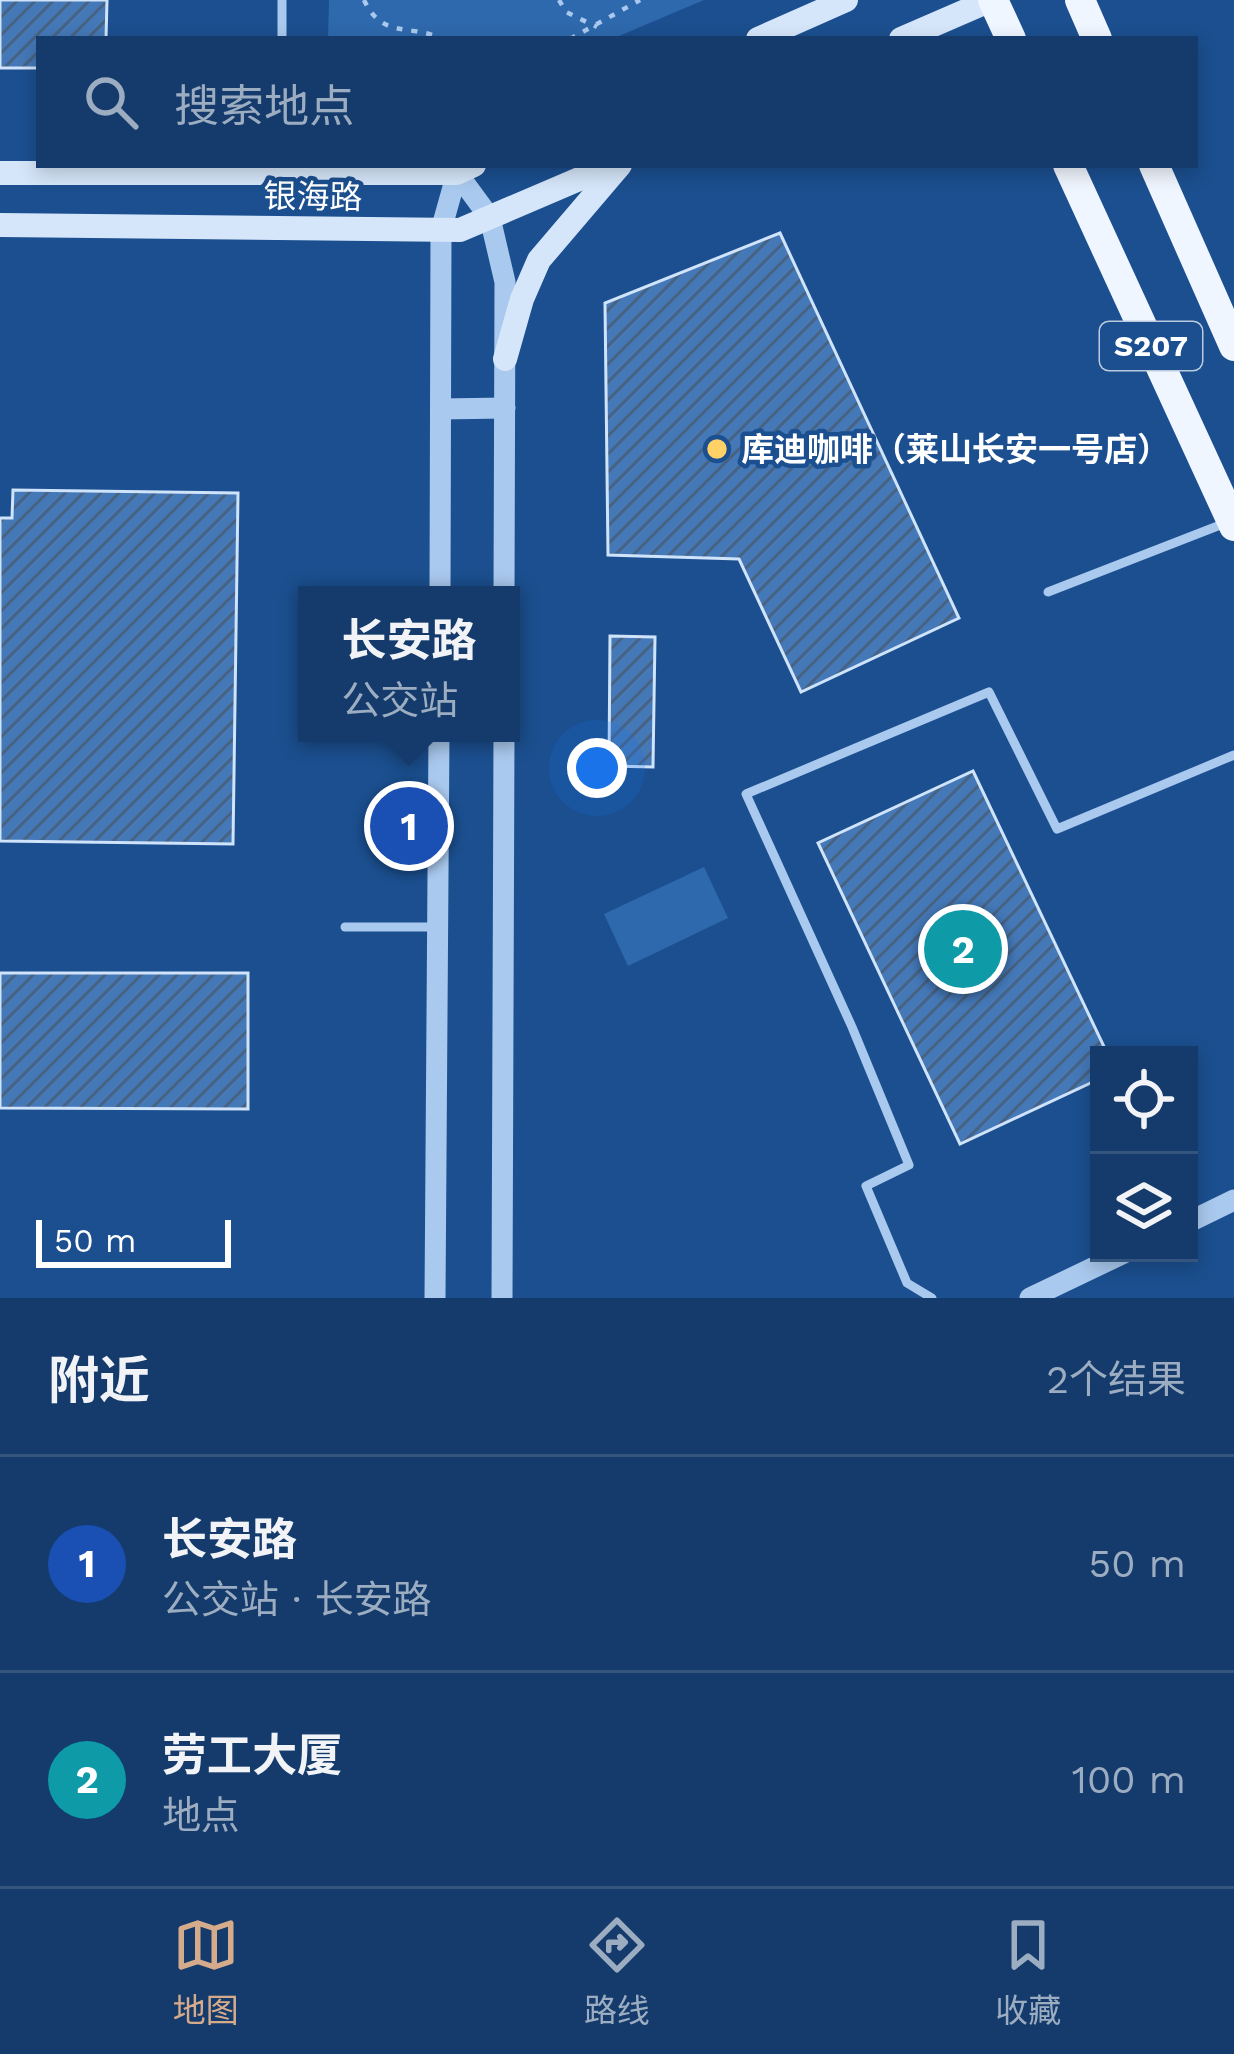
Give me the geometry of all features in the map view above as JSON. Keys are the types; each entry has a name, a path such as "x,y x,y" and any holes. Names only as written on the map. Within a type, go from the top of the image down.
{"main road":[{"path":"765,36 846,0"},
{"path":"908,36 992,0 1010,36"},
{"path":"1080,0 1096,36"},
{"name":"银海路","path":"0,225 460,230 609,168"},
{"path":"505,359 538,260 614,168"},
{"name":"S207","path":"1070,168 1233,523"},
{"name":"S207","path":"1155,168 1234,346"},
{"name":"银海路","path":"0,173 466,169"}],"street":[{"path":"466,169 490,218 505,282 504,586"},
{"path":"440,586 442,230 466,169"},
{"path":"441,409 505,408"},
{"path":"435,1298 439,742"},
{"path":"502,1298 503,742"},
{"path":"1198,1218 1234,1200"},
{"path":"1030,1298 1105,1262"}],"lane":[{"path":"282,0 282,36"},
{"path":"1048,592 1233,523"},
{"path":"932,1298 907,1283 866,1186 909,1165 746,794 989,692 1058,829 1234,755"},
{"path":"345,926 438,927"}],"path":[{"path":"364,0 384,27 428,36"},
{"path":"559,0 566,12 597,27"},
{"path":"576,36 640,0"}],"shaded area":[{"path":"329,0 704,0 619,36 328,36"},
{"path":"704,867 728,918 628,966 604,914"}],"building":[{"path":"0,0 107,0 106,36 36,36 36,68 0,68"},
{"path":"780,233 959,618 801,692 739,559 608,555 605,303"},
{"path":"13,490 238,493 233,844 0,841 0,518 12,518"},
{"path":"610,636 655,637 653,767 609,766"},
{"path":"973,771 1104,1046 1090,1046 1090,1083 960,1144 818,843"},
{"path":"0,973 248,973 248,1109 0,1108"}],"place":[{"name":"库迪咖啡（莱山长安一号店）","path":"717,449"},
{"name":"长安路","path":"409,826"},
{"name":"劳工大厦","path":"963,949"}]}
